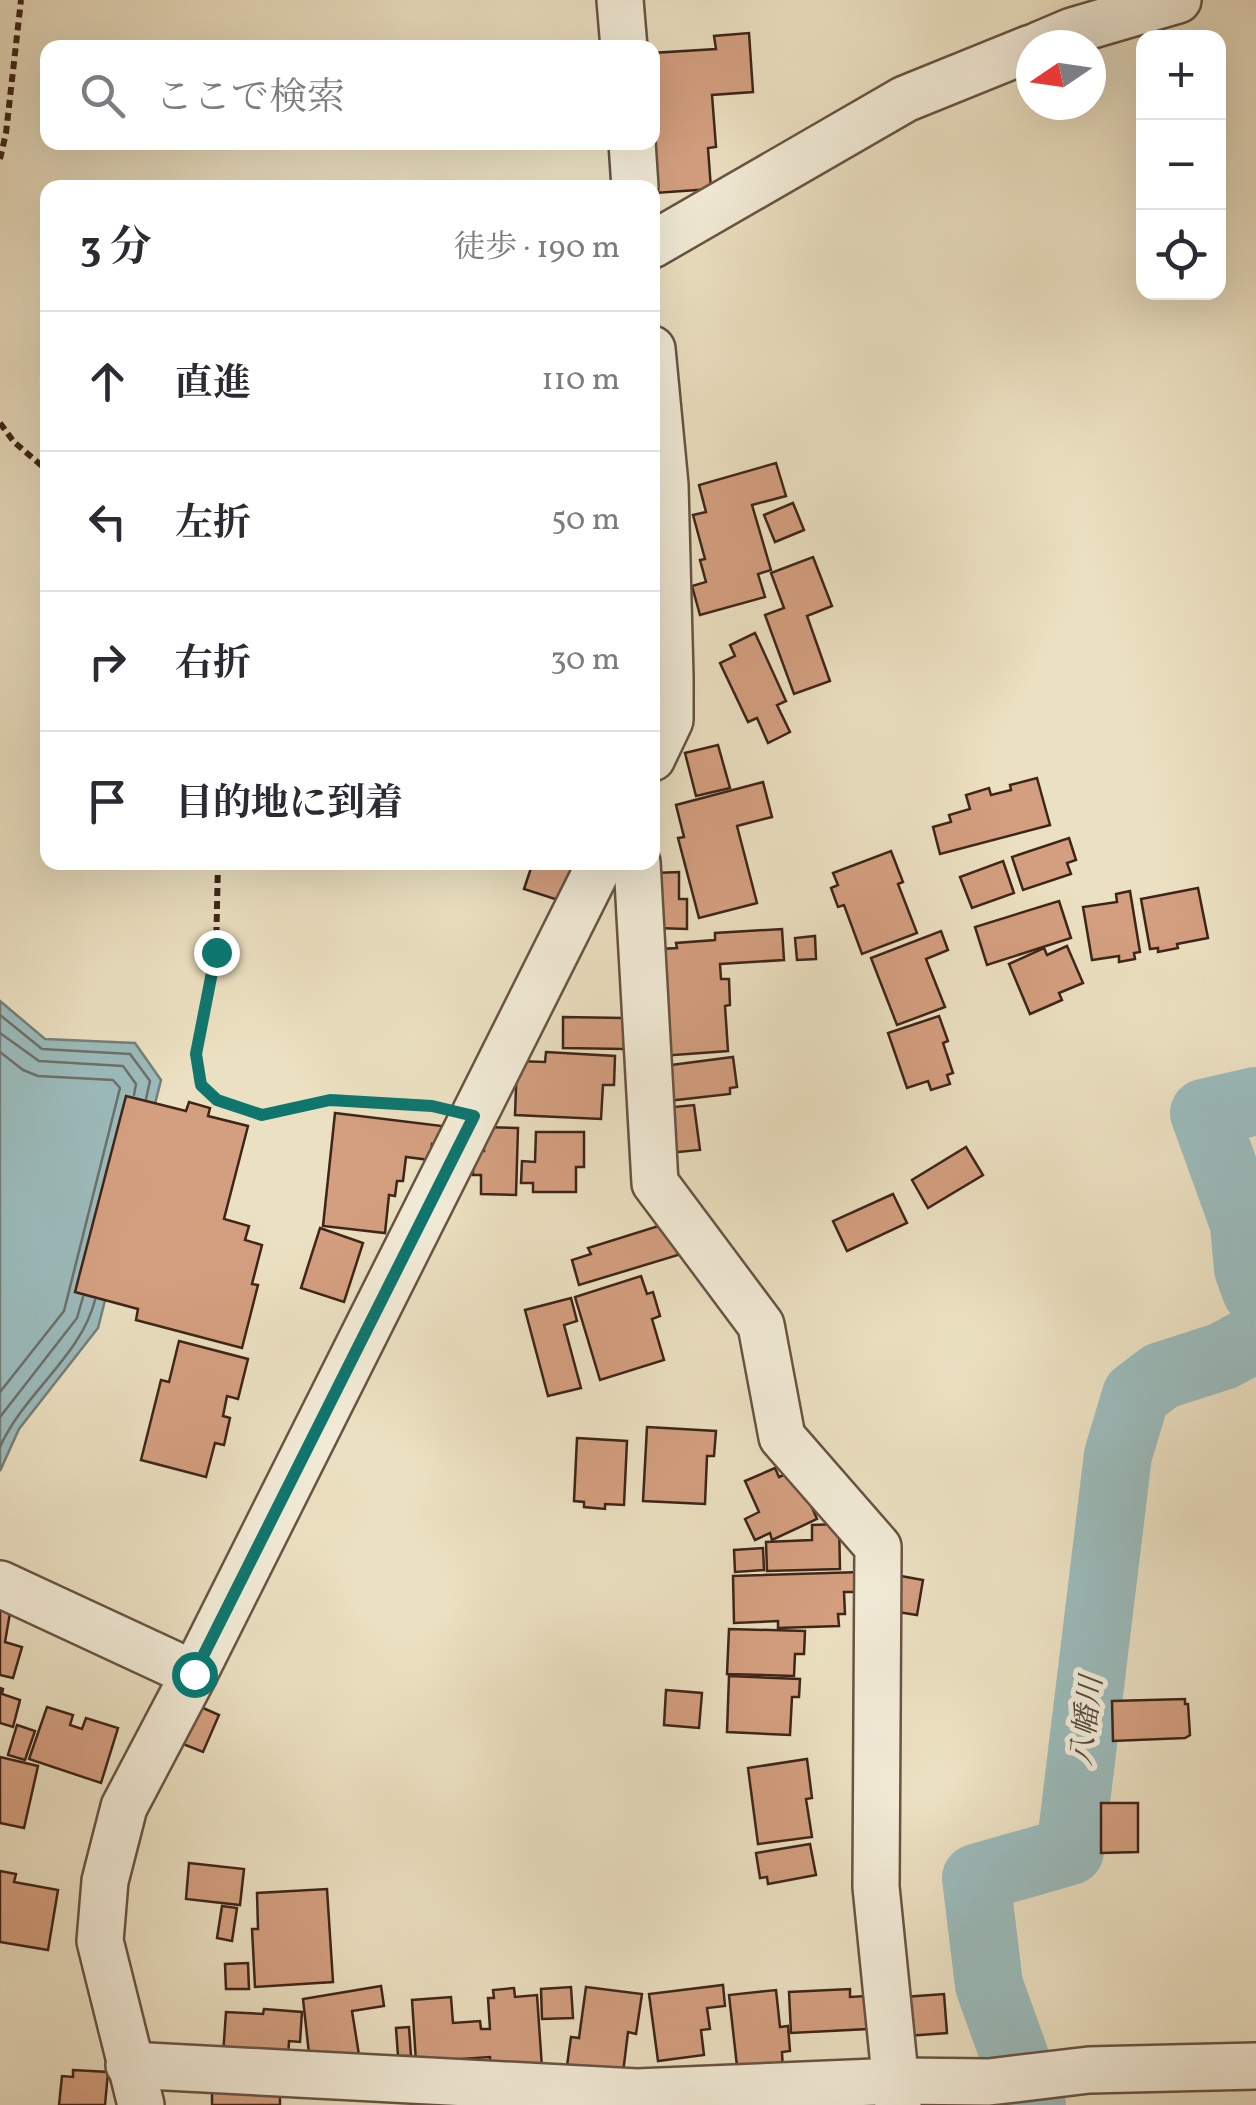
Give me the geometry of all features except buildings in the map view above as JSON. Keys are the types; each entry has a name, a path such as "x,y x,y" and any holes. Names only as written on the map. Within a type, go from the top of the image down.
{"street":[{"path":"620,0 623,40"},
{"path":"1075,30 1178,0"},
{"path":"660,240 906,99 1016,54"},
{"path":"633,150 634,180"},
{"path":"660,433 665,486 670,720 660,741"},
{"path":"597,870 124,1807 105,1881 100,1941 135,2085 898,2093 1089,2070 1256,2066"},
{"path":"637,870 655,1183 761,1325 782,1438 878,1547 876,1886 898,2093"},
{"path":"0,1584 194,1674"}],"path":[{"path":"0,159 21,0"},
{"path":"0,423 14,442 40,464"},
{"path":"218,870 216,952 196,1054 201,1085 217,1100 262,1115 330,1100 432,1106 474,1116"}],"water":[{"path":"0,1001 45,1039 135,1043 161,1080 98,1328 19,1429 0,1471"}],"waterway":[{"name":"八幡川","path":"1256,1101 1204,1113 1244,1224 1248,1269 1256,1291"},
{"name":"八幡川","path":"1032,2105 989,1985 976,1878 1070,1851 1118,1455 1136,1395 1161,1376 1223,1356 1256,1338"}],"route":[{"path":"194,1674 474,1116 432,1106 330,1100 262,1115 217,1100 201,1085 196,1054 216,952"}]}
